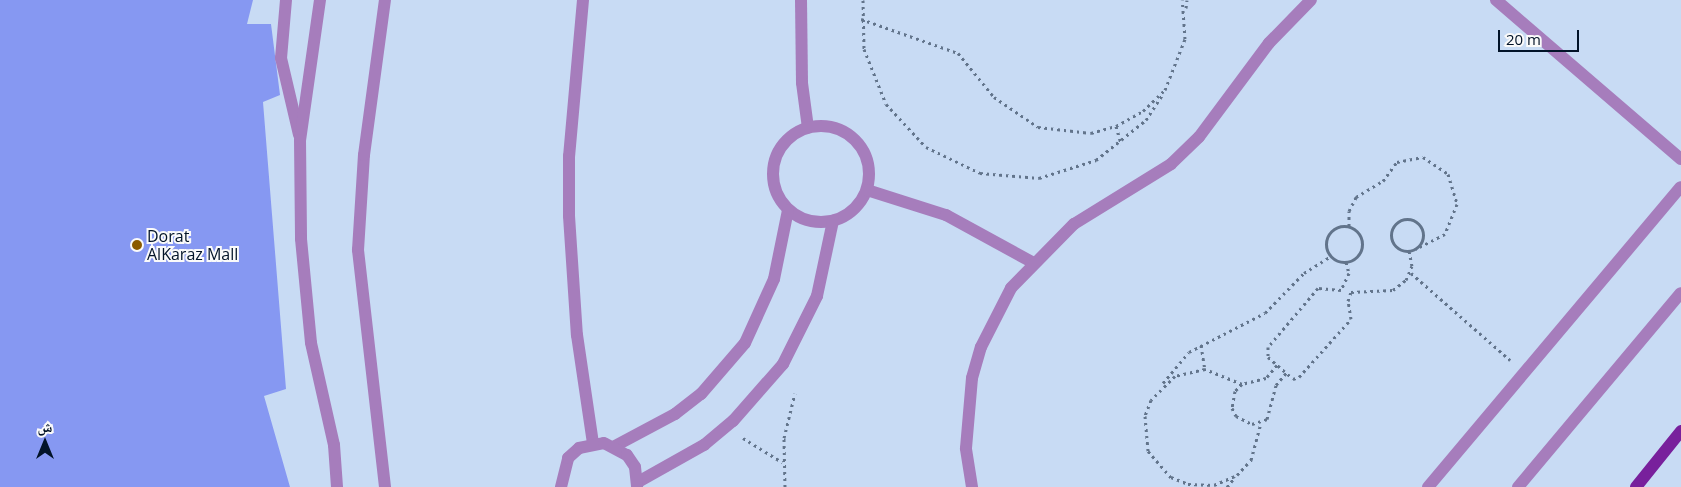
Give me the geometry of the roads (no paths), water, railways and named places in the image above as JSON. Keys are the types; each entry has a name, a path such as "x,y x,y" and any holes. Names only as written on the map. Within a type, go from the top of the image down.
{"main road":[{"path":"1636,487 1681,431"}],"street":[{"path":"286,0 281,58 300,140"},
{"path":"320,0 300,140 304,291 338,464 337,487"},
{"path":"385,0 364,155 358,250 385,487"},
{"path":"583,0 569,156 569,216 577,335 593,443"},
{"path":"801,0 802,82 808,128"},
{"path":"972,487 966,448 972,378 994,317 1032,262 1074,224 1171,164 1199,137 1276,36 1311,0"},
{"path":"1496,0 1681,159"},
{"path":"823,126 851,136 868,160 867,190 848,215 833,221 816,223 788,210 779,198 773,170 784,143 808,128 823,126"},
{"path":"1428,487 1526,374 1681,188"},
{"path":"867,190 946,215 1032,262"},
{"path":"560,486 568,458 593,443 615,446 675,414 701,394 740,349 774,279 788,210"},
{"path":"615,446 635,467 638,485 718,433 760,394 802,330 820,286 833,221"},
{"path":"1518,487 1681,293"}],"place":[{"name":"Dorat AlKaraz Mall","path":"137,245"}]}
